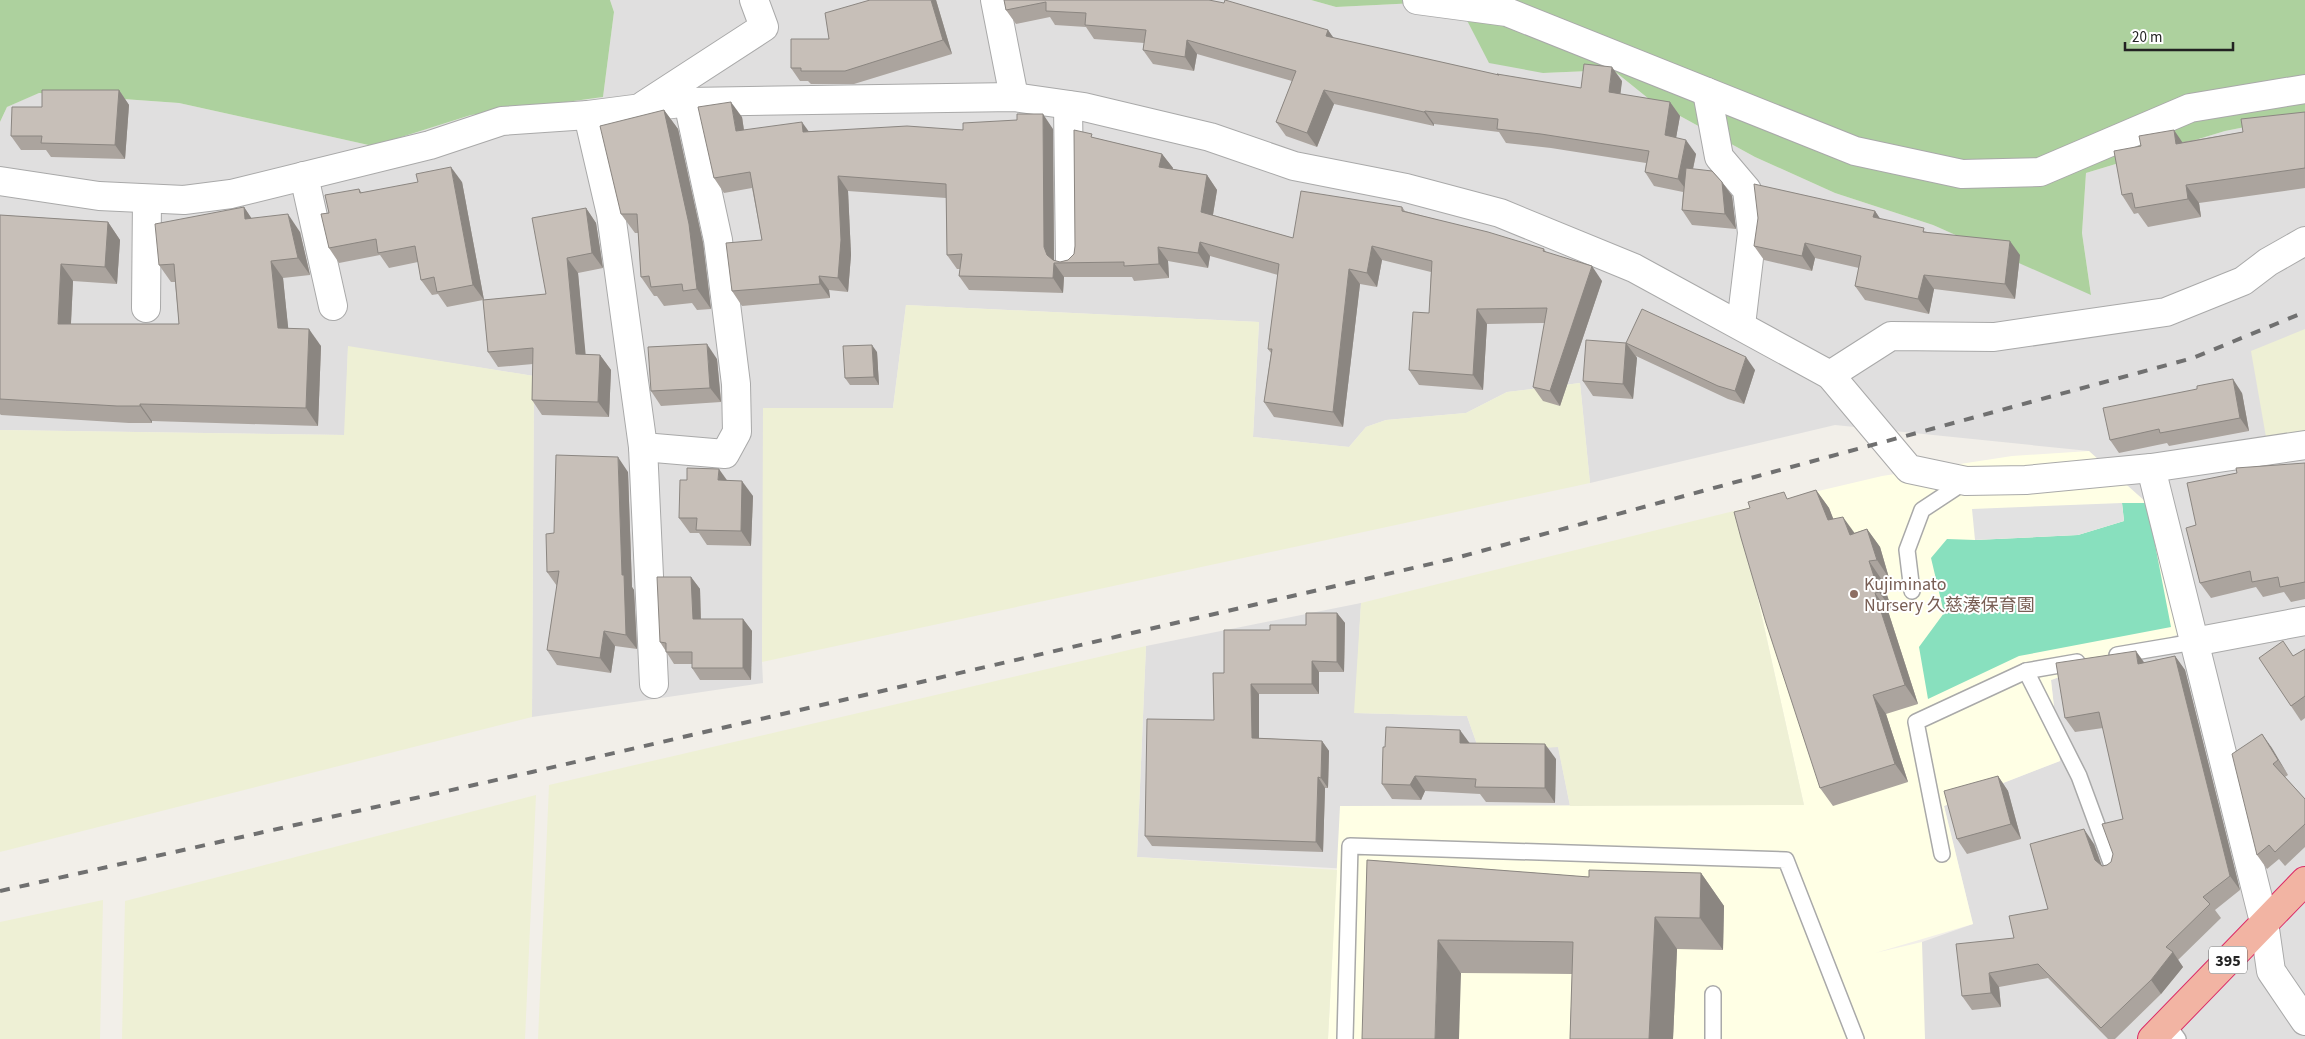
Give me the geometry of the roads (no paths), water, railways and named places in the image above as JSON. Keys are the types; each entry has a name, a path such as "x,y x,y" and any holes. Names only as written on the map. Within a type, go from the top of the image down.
{"highway":[{"name":"395","path":"2166,1034 2264,922 2305,880"}],"street":[{"path":"639,108 764,27 754,0"},
{"path":"995,0 1014,97"},
{"path":"1417,0 1507,12 1855,151 1962,174 2040,172 2190,108 2305,89"},
{"path":"1707,92 1719,157 1747,190 1752,233 1741,325"},
{"path":"0,181 99,196 184,200 231,194 430,145 502,121 588,115 688,102 1014,97 1068,104 1210,137 1294,166 1406,188 1500,213 1634,268 1830,375 1909,469 1966,481 2026,480 2151,468 2305,445"},
{"path":"643,447 725,454 737,432 736,384 718,240 688,102"},
{"path":"1068,104 1070,261"},
{"path":"588,115 611,214 643,447 654,684"},
{"path":"304,176 332,306"},
{"path":"146,308 147,199"},
{"path":"1830,375 1891,336 1994,337 2166,312 2243,281 2268,262 2305,241"},
{"path":"2151,468 2264,922 2271,971 2305,1021"},
{"path":"2194,642 2305,621"}],"lane":[{"path":"1912,591 1907,550 1922,510 1966,481"},
{"path":"1942,854 1916,722 2026,671 2194,642"},
{"path":"2026,671 2079,776 2114,871"},
{"path":"1345,1039 1350,846 1786,860 1856,1039"},
{"path":"1712,994 1713,1039"}],"railway":[{"path":"0,891 532,772 1452,559 2193,358 2305,312"}],"place":[{"name":"Kujiminato Nursery 久慈湊保育園","path":"1854,594"}]}
